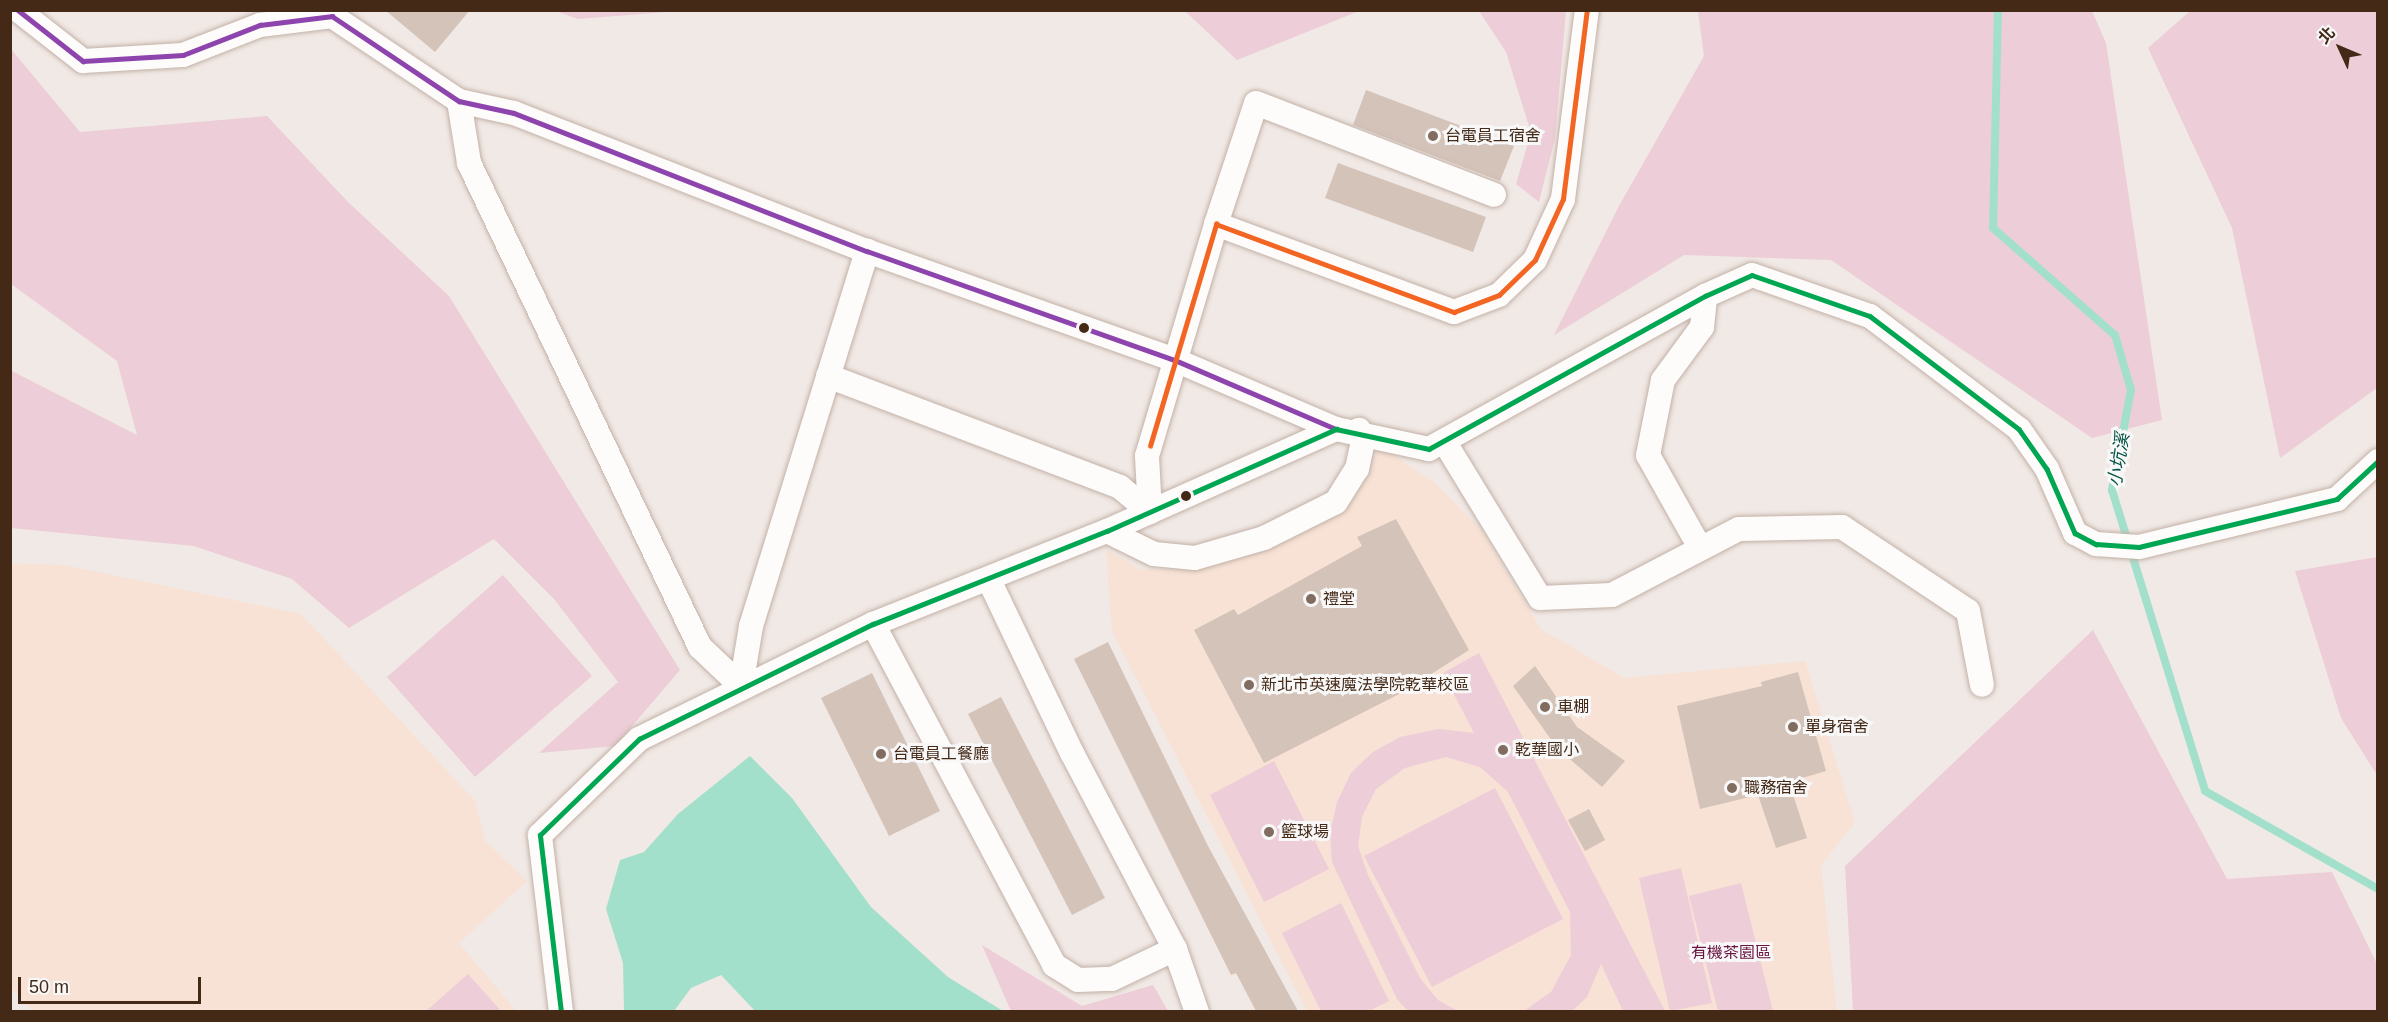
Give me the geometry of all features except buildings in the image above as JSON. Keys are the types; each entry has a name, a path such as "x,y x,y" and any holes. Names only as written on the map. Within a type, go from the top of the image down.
{"street":[{"path":"18,10 84,62 183,55 260,25 332,16 459,101 514,113 867,251 1175,360 1348,429 1429,449 1705,296 1752,275 1870,316 2019,429 2047,469 2075,532 2096,544 2139,547 2337,499 2378,461"},
{"path":"1216,224 1454,312 1499,295 1535,260 1563,199 1587,10"},
{"path":"459,101 469,163 694,636 741,686"},
{"path":"1150,512 1147,456 1216,224 1256,103 1494,195"},
{"path":"741,686 751,626 867,251"},
{"path":"1699,546 1648,455 1663,380 1702,327 1705,296"},
{"path":"828,376 1120,488 1150,512"},
{"path":"561,1011 540,835 639,739 741,686 873,624 989,580 1348,429"},
{"path":"1107,531 1154,554 1195,558 1264,538 1336,502 1357,469 1363,441 1348,429"},
{"path":"1444,441 1540,598 1612,595 1699,546 1739,529 1842,527 1968,611 1982,685"},
{"path":"989,580 1072,753 1175,949 1197,1011"},
{"path":"873,624 1054,965 1078,980 1112,979 1175,949"}],"shaded area":[{"name":"乾華國小","path":"1381,447 1434,482 1480,528 1541,629 1624,678 1805,661 1855,823 1821,865 1837,1011 1307,1011 1112,631 1106,549 1141,570 1202,568 1266,549 1302,534 1341,507"},
{"path":"10,563 64,565 301,614 475,801 485,841 527,881 459,943 516,1011 32,1011 10,986"},
{"path":"750,756 792,798 871,907 948,977 1003,1011 755,1011 721,975 691,988 674,1011 624,1011 623,963 606,909 620,860 644,852 678,814"}],"green space":[{"path":"556,11 679,11 578,19"},
{"path":"1185,11 1359,11 1237,60"},
{"path":"1479,11 1566,11 1555,138 1539,202 1516,184 1531,133 1506,52"},
{"path":"1698,11 2092,11 2106,43 2162,420 2092,438 1831,260 1684,255 1554,335 1619,206 1704,56"},
{"path":"2190,11 2377,11 2377,388 2280,458 2232,228 2148,48"},
{"path":"11,49 80,132 267,116 348,202 449,296 680,670 615,746 539,753 618,682 554,599 494,539 349,628 292,579 194,546 11,528 10,370 137,435 117,361 11,284"},
{"path":"2378,557 2377,775 2341,718 2295,571"},
{"path":"503,575 592,676 475,777 387,677"},
{"path":"2093,630 2227,879 2332,872 2377,964 2377,1011 1853,1011 1845,866"},
{"path":"1479,653 1665,1011 1623,1011 1601,964 1587,997 1572,1011 1524,1011 1551,992 1571,955 1570,912 1508,792 1480,767 1446,757 1405,768 1376,789 1362,817 1358,846 1368,875 1420,978 1438,1000 1458,1011 1408,1011 1397,999 1332,862 1330,833 1337,802 1351,773 1373,752 1400,737 1439,729 1474,733 1443,673"},
{"name":"籃球場","path":"1274,761 1329,869 1264,902 1210,795"},
{"path":"1495,788 1563,919 1432,987 1364,856"},
{"path":"1681,868 1712,1003 1670,1011 1639,878"},
{"name":"有機茶園區","path":"1741,883 1773,1011 1718,1011 1689,896"},
{"path":"1341,903 1389,1001 1369,1011 1321,1011 1282,933"},
{"path":"982,945 1082,1006 1153,985 1168,1011 1011,1011"},
{"path":"468,974 501,1011 425,1012"}],"waterway":[{"name":"小坑溪","path":"1998,10 1993,228 2115,335 2131,390 2112,490 2205,791 2378,889"}],"transit line":[{"path":"18,10 83,61 183,55 260,25 332,16 459,101 514,113 867,251 1175,360 1336,429"},
{"path":"1150,446 1216,224 1454,312 1499,295 1535,260 1563,199 1587,10"},
{"path":"561,1012 540,835 639,739 873,624 1107,531 1336,429 1429,449 1705,296 1752,275 1870,316 2019,429 2047,469 2075,533 2096,544 2139,547 2337,499 2378,461"}],"place":[{"name":"台電員工宿舍","path":"1433,136"},
{"name":"禮堂","path":"1311,599"},
{"name":"新北市英速魔法學院乾華校區","path":"1249,685"},
{"name":"車棚","path":"1545,707"},
{"name":"單身宿舍","path":"1793,727"},
{"name":"乾華國小","path":"1503,750"},
{"name":"台電員工餐廳","path":"881,754"},
{"name":"職務宿舍","path":"1732,788"},
{"name":"籃球場","path":"1269,832"}]}
